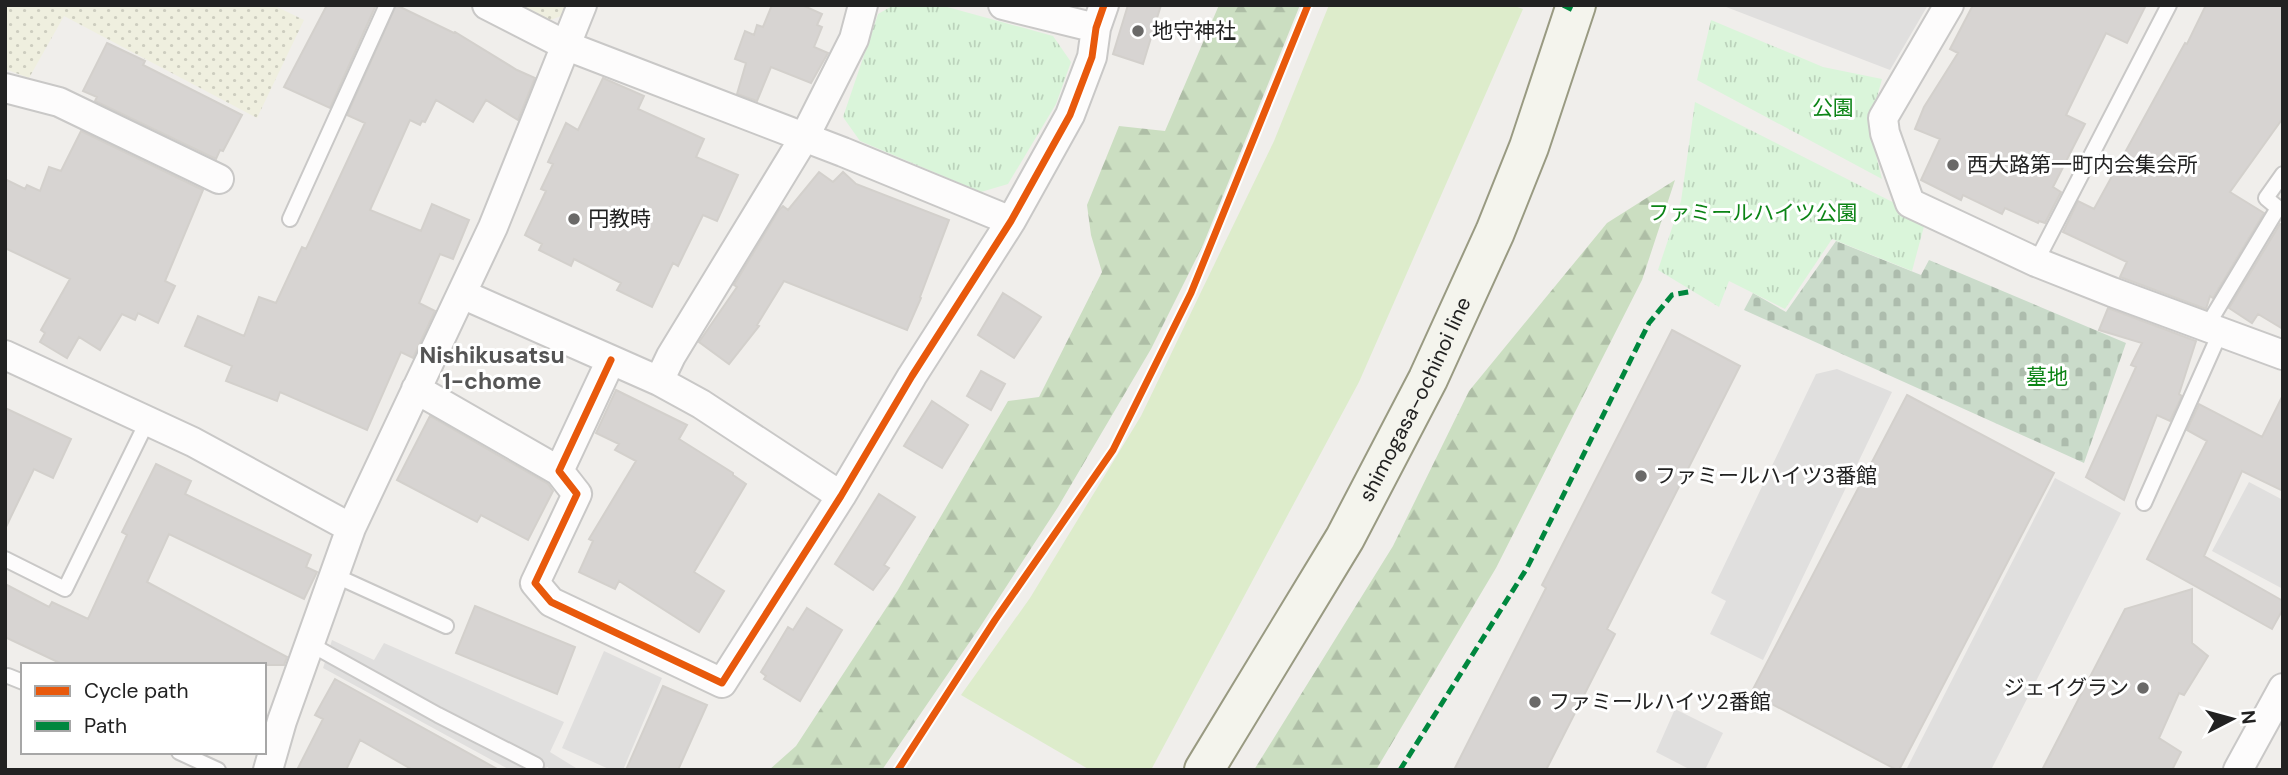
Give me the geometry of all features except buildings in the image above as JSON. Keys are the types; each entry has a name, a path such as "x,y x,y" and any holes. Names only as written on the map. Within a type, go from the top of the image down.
{"main road":[{"name":"shimogasa-ochinoi line","path":"1204,770 1345,538 1428,379 1495,232 1529,147 1576,5"}],"street":[{"path":"487,5 567,46 843,152 1011,221"},
{"path":"268,770 282,721 351,528 493,227 582,5"},
{"path":"659,381 671,356 804,138 854,39 863,5"},
{"path":"416,389 559,471 578,494 535,583 551,602 722,683 1011,221 1099,60 1100,17 1003,5"},
{"path":"1949,5 1884,118 1885,133 1910,203 2036,262 2283,355"},
{"path":"5,88 59,102 219,179"},
{"path":"462,294 659,381 701,404 841,496"},
{"path":"5,355 193,442 351,528"},
{"path":"559,471 611,360"},
{"path":"2238,770 2283,688"}],"lane":[{"path":"290,219 387,5"},
{"path":"2036,262 2169,5"},
{"path":"2144,503 2214,330 2278,208 2266,198 2283,174"},
{"path":"5,559 65,589 147,422"},
{"path":"334,575 446,626"},
{"path":"310,644 438,715 536,765"},
{"path":"8,676 21,681"},
{"path":"183,754 218,770"}],"green space":[{"path":"5,5 273,5 304,20 257,118 64,16 29,78 5,69"},
{"path":"515,5 567,5 564,15 545,22"},
{"path":"894,5 940,5 1053,36 1071,62 1056,104 1008,184 981,192 860,141 843,117 878,14"},
{"path":"1219,5 1300,5 1203,245 1151,349 1058,507 882,770 769,770 796,746 898,590 1008,401 1039,397 1102,272 1091,235 1087,205 1119,126 1165,131"},
{"path":"1329,5 1512,5 1523,9 1359,382 1151,770 1090,770 961,695 1030,598 1141,416 1274,141"},
{"name":"公園","path":"1711,20 1823,67 1882,79 1869,126 1882,179 1697,80"},
{"name":"ファミールハイツ公園","path":"1695,102 1926,219 1912,271 1832,239 1785,309 1729,281 1719,307 1658,270 1681,201"},
{"path":"1675,180 1642,280 1496,568 1376,770 1254,770 1393,546 1469,391 1607,223"},
{"name":"墓地","path":"1836,241 1921,275 1929,260 2126,343 2084,463 1744,310 1753,293 1786,312"}],"shaded area":[{"path":"1721,5 1928,5 1890,70"},
{"path":"1837,369 1892,392 1763,660 1710,634 1726,601 1711,593 1816,374"},
{"path":"2055,478 2121,513 1991,770 1906,770"},
{"path":"2249,482 2283,500 2283,589 2212,551"},
{"path":"332,640 374,660 384,643 564,722 550,752 576,768 575,770 552,770 547,767 544,770 510,770 323,668"},
{"path":"604,651 662,678 623,770 611,770 562,748"},
{"path":"1675,709 1723,733 1705,770 1691,770 1656,752"}],"marked path":[{"path":"1563,5 1575,11"},
{"path":"1400,770 1527,568 1649,323 1672,295 1693,291"}],"cycle path":[{"path":"611,360 559,471 577,494 535,583 551,602 722,683 1011,221 1070,115 1092,57 1096,28 1104,5"},
{"path":"898,770 995,620 1113,450 1191,293 1308,5"}],"place":[{"name":"地守神社","path":"1138,31"},
{"name":"西大路第一町内会集会所","path":"1953,165"},
{"name":"円教時","path":"574,219"},
{"name":"ファミールハイツ3番館","path":"1641,476"},
{"name":"ジェイグラン","path":"2143,688"},
{"name":"ファミールハイツ2番館","path":"1535,702"}],"district":[{"name":"Nishikusatsu 1-chome","path":"492,368"}]}
